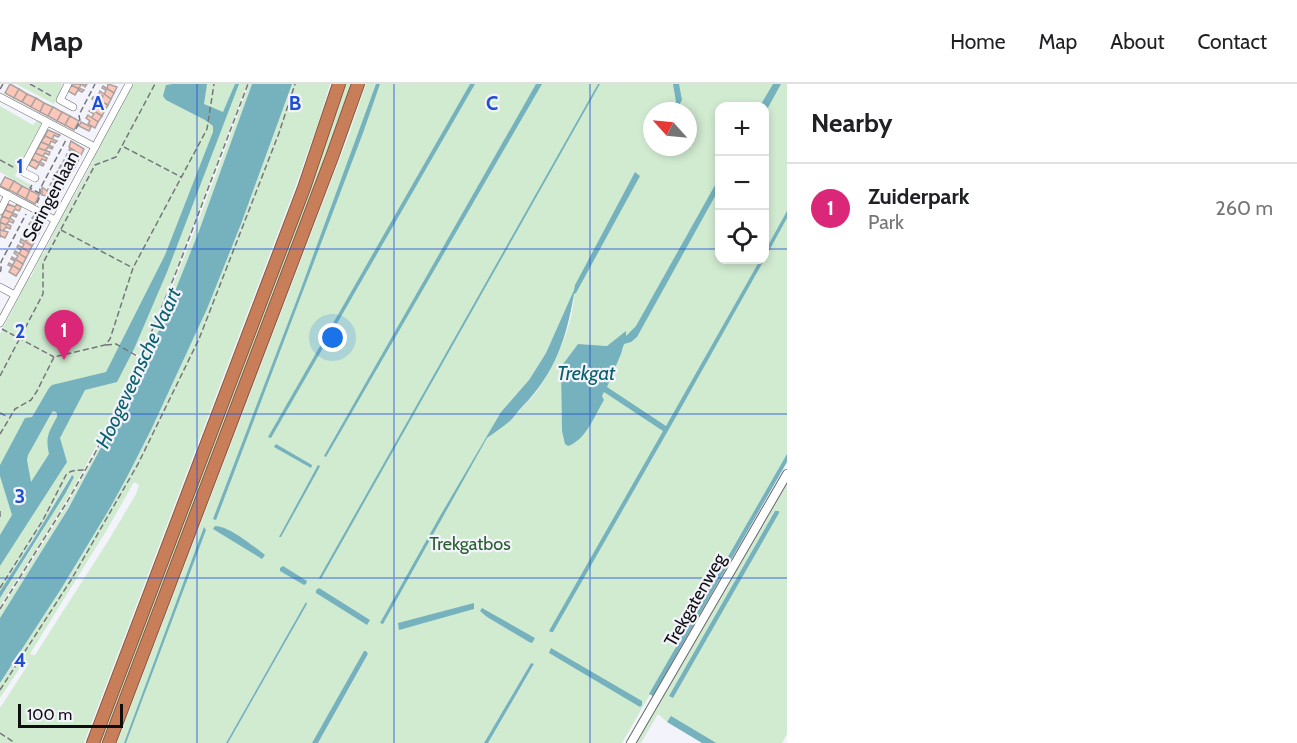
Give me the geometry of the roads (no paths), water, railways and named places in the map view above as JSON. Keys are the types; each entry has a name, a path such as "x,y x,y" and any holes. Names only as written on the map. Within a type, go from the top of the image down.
{"highway":[{"path":"93,743 289,229 339,84"},
{"path":"109,743 358,84"}],"street":[{"path":"68,84 60,100 73,107"},
{"name":"Seringenlaan","path":"0,323 129,84"},
{"path":"0,97 94,147"},
{"path":"35,178 21,171 47,122"},
{"path":"0,191 55,220"},
{"path":"0,211 8,195"},
{"path":"0,287 15,295"},
{"name":"Trekgatenweg","path":"631,743 787,474"}],"water":[{"path":"207,84 204,104 223,112 235,84 239,84 167,272 134,349 117,382 85,390 60,438 67,462 0,566 0,535 12,515 0,476 0,465 25,418 32,417 52,385 106,372 165,255 213,132 213,126 205,120 166,100 163,96 166,85","holes":["52,412 57,413 48,438 49,454 31,482 28,455"]},
{"path":"252,84 292,84 207,309 151,430 110,508 0,683 0,618 68,509 135,383 164,319 199,231"},
{"path":"376,84 380,84 363,133 216,520 213,519 299,294"},
{"path":"470,84 475,84 271,438 268,437"},
{"path":"536,84 542,84 326,457 324,456"},
{"path":"600,84 321,579 319,578"},
{"path":"673,84 679,84 682,100 676,102"},
{"path":"773,84 781,84 769,106 769,102 762,102"},
{"path":"635,172 640,176 574,294 563,341 551,368 512,419 487,438 383,624 380,623 501,412 529,380 546,353 575,285"},
{"name":"Trekgat","path":"715,185 715,196 637,337 624,344 607,387 666,426 758,264 762,264 551,632 549,631 663,431 604,392 602,396 604,400 585,433 568,446 565,444 562,431 561,371 563,364 578,344 607,346 626,331 626,336 636,326"},
{"path":"787,211 787,218 769,251 769,244"},
{"path":"276,444 312,465 311,468 274,447"},
{"path":"787,454 787,462 653,696 649,694"},
{"path":"318,465 320,466 318,470 279,537"},
{"path":"72,475 74,477 65,494 0,598 0,591"},
{"path":"775,511 779,513 673,698 669,696"},
{"path":"215,526 234,533 265,555 262,559 213,529"},
{"path":"204,527 206,530 126,743 124,743"},
{"path":"283,566 307,581 306,584 280,571"},
{"path":"319,588 370,620 367,625 316,593"},
{"path":"306,602 307,604 226,743"},
{"path":"474,603 474,609 399,630 398,623"},
{"path":"482,608 535,638 532,643 487,617 480,611"},
{"path":"551,648 642,701 642,705 640,707 549,653"},
{"path":"364,651 368,654 318,743 312,743"},
{"path":"531,663 534,664 488,743 484,743"},
{"path":"671,716 716,743 702,743 667,722"}],"place":[{"name":"Zuiderpark","path":"64,360"}],"water label":[{"name":"Hoogeveensche Vaart","path":"138,368"}],"park label":[{"name":"Trekgatbos","path":"470,544"}]}
